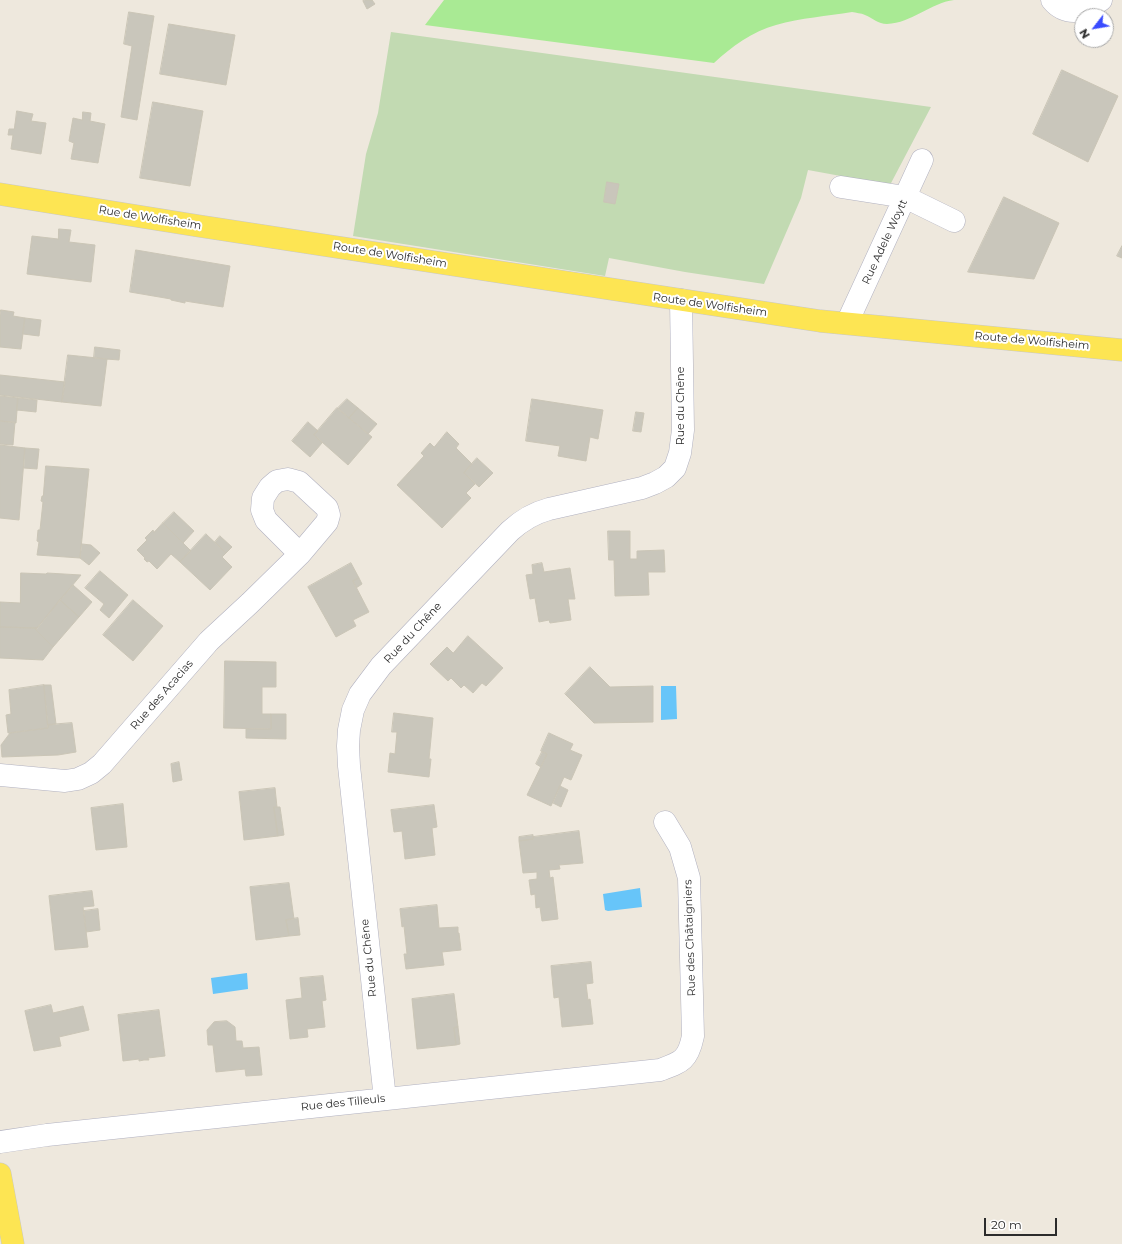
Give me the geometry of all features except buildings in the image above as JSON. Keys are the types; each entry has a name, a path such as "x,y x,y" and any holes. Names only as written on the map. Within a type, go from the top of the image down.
{"main road":[{"name":"Rue de Wolfisheim","path":"0,194 301,242"},
{"name":"Route de Wolfisheim","path":"301,242 820,321 1122,350"},
{"path":"0,1174 13,1244"}],"street":[{"path":"1052,0 1062,8 1072,11 1082,11 1092,7 1100,0"},
{"name":"Rue Adele Woytt","path":"847,324 922,160"},
{"path":"841,187 905,197 954,221"},
{"name":"Rue du Chêne","path":"384,1099 349,766 348,746 353,710 360,694 381,666 510,531 522,521 536,513 549,509 642,488 666,477 676,468 680,453 683,430 680,300"},
{"name":"Rue des Acacias","path":"0,775 65,781 78,779 91,773 102,764 209,641 300,554"},
{"name":"Rue des Châtaigniers","path":"665,822 680,847 688,878 693,1036 690,1048 684,1058"},
{"name":"Rue des Tilleuls","path":"0,1142 55,1134 660,1070 677,1064 684,1058"}],"green space":[{"path":"444,0 954,0 937,5 913,17 896,23 884,24 863,14 852,12 776,25 751,35 714,63 425,25"},
{"path":"391,32 931,107 890,185 808,170 801,198 764,284 685,272 609,258 605,276 353,236 366,154 378,113"}],"water":[{"path":"661,686 676,686 677,719 661,720"},
{"path":"640,888 642,907 608,911 605,910 603,894"},
{"path":"247,973 248,989 213,994 211,978"}]}
